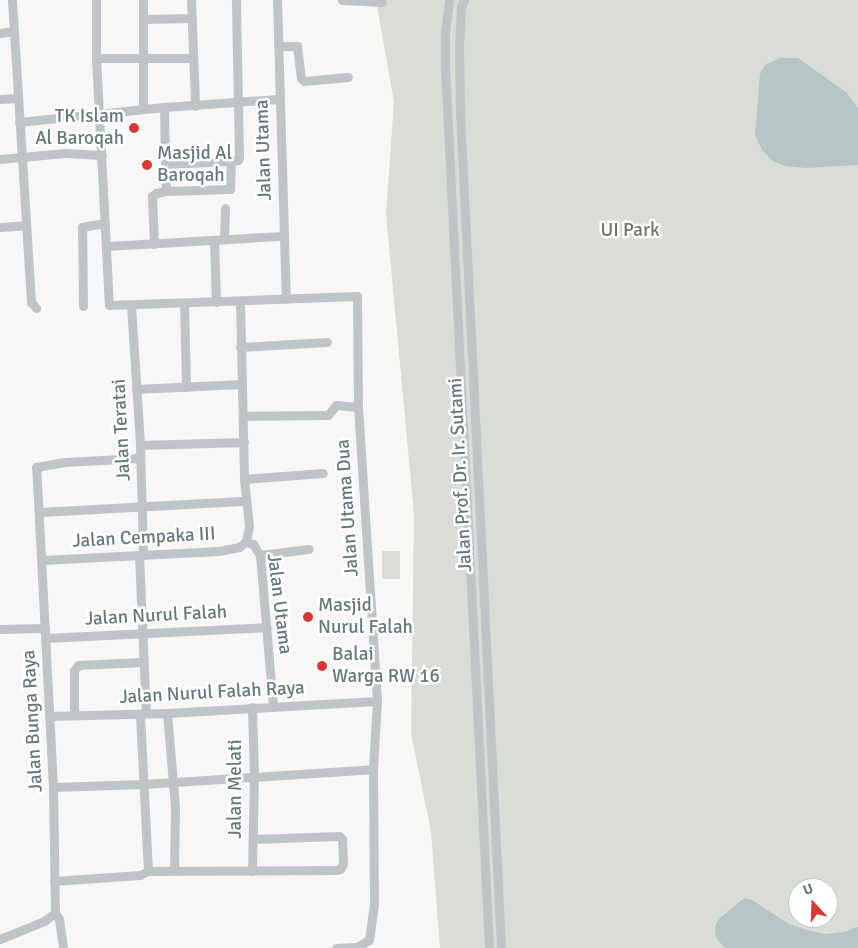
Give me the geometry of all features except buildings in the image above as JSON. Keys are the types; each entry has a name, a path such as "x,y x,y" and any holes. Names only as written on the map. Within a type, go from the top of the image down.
{"street":[{"path":"12,0 31,302 36,308"},
{"path":"96,0 96,58 101,114 109,305 240,300 244,479 249,526 246,542"},
{"path":"142,0 143,109"},
{"path":"191,0 195,106"},
{"path":"166,164 231,161 238,160 239,158 236,0"},
{"name":"Jalan Utama","path":"277,0 286,299"},
{"path":"342,0 382,2"},
{"name":"Jalan Prof. Dr. Ir. Sutami","path":"449,0 445,33 445,67 489,948"},
{"name":"Jalan Prof. Dr. Ir. Sutami","path":"464,0 458,47 460,112 501,948"},
{"path":"143,18 192,18"},
{"path":"0,32 13,31"},
{"path":"278,46 296,46 301,78 304,81 348,77"},
{"path":"96,58 192,58"},
{"path":"0,100 17,98"},
{"path":"19,122 164,107 279,100"},
{"path":"164,107 166,191"},
{"path":"0,159 65,153 102,155"},
{"path":"154,244 152,196 156,192 166,191 230,190 231,161"},
{"path":"224,240 225,208"},
{"path":"83,306 82,227 106,223"},
{"path":"0,227 26,225"},
{"path":"106,246 283,236"},
{"path":"214,240 216,302"},
{"name":"Jalan Utama Dua","path":"240,300 357,296 358,407 377,701 373,769 374,904 369,940 357,948"},
{"path":"184,303 186,387"},
{"name":"Jalan Teratai","path":"131,305 140,445 142,634"},
{"path":"240,347 327,342"},
{"path":"136,389 242,384"},
{"path":"243,416 328,415 336,405 358,407"},
{"path":"140,445 244,442"},
{"name":"Jalan Bunga Raya","path":"63,948 59,919 55,913 53,787 40,512 36,466 65,462 140,458"},
{"path":"244,479 323,473"},
{"path":"40,512 246,501"},
{"name":"Jalan Utama","path":"246,542 253,544 260,555 273,706"},
{"name":"Jalan Cempaka III","path":"42,560 228,550 239,547 246,542"},
{"path":"260,555 310,549"},
{"name":"Jalan Nurul Falah","path":"0,629 45,633 142,634 267,627"},
{"path":"142,634 144,784 148,871"},
{"path":"74,715 74,672 78,665 143,662"},
{"name":"Jalan Nurul Falah Raya","path":"49,716 167,713 377,701"},
{"name":"Jalan Melati","path":"252,707 254,776 252,871"},
{"path":"167,713 176,831 174,840 174,870"},
{"path":"53,787 144,784 373,769"},
{"path":"54,881 140,875 148,871 174,870 340,870 343,864 342,839 338,836 253,839"},
{"path":"0,939 44,921 55,913"},
{"path":"336,948 357,948"}],"green space":[{"name":"UI Park","path":"376,0 858,0 858,948 440,948 431,832 411,733 414,514 386,214 394,102"},
{"path":"382,551 400,551 400,579 382,579"}],"shaded area":[{"path":"780,58 798,58 846,92 858,108 858,165 806,168 785,166 773,161 762,150 755,135 760,74 765,65"},
{"path":"744,898 752,900 788,923 788,928 801,928 825,934 844,932 858,927 858,948 725,948 716,938 715,926 719,919"}],"place":[{"name":"TK Islam Al Baroqah","path":"134,128"},
{"name":"Masjid Al Baroqah","path":"147,165"},
{"name":"Masjid Nurul Falah","path":"308,617"},
{"name":"Balai Warga RW 16","path":"322,666"}]}
